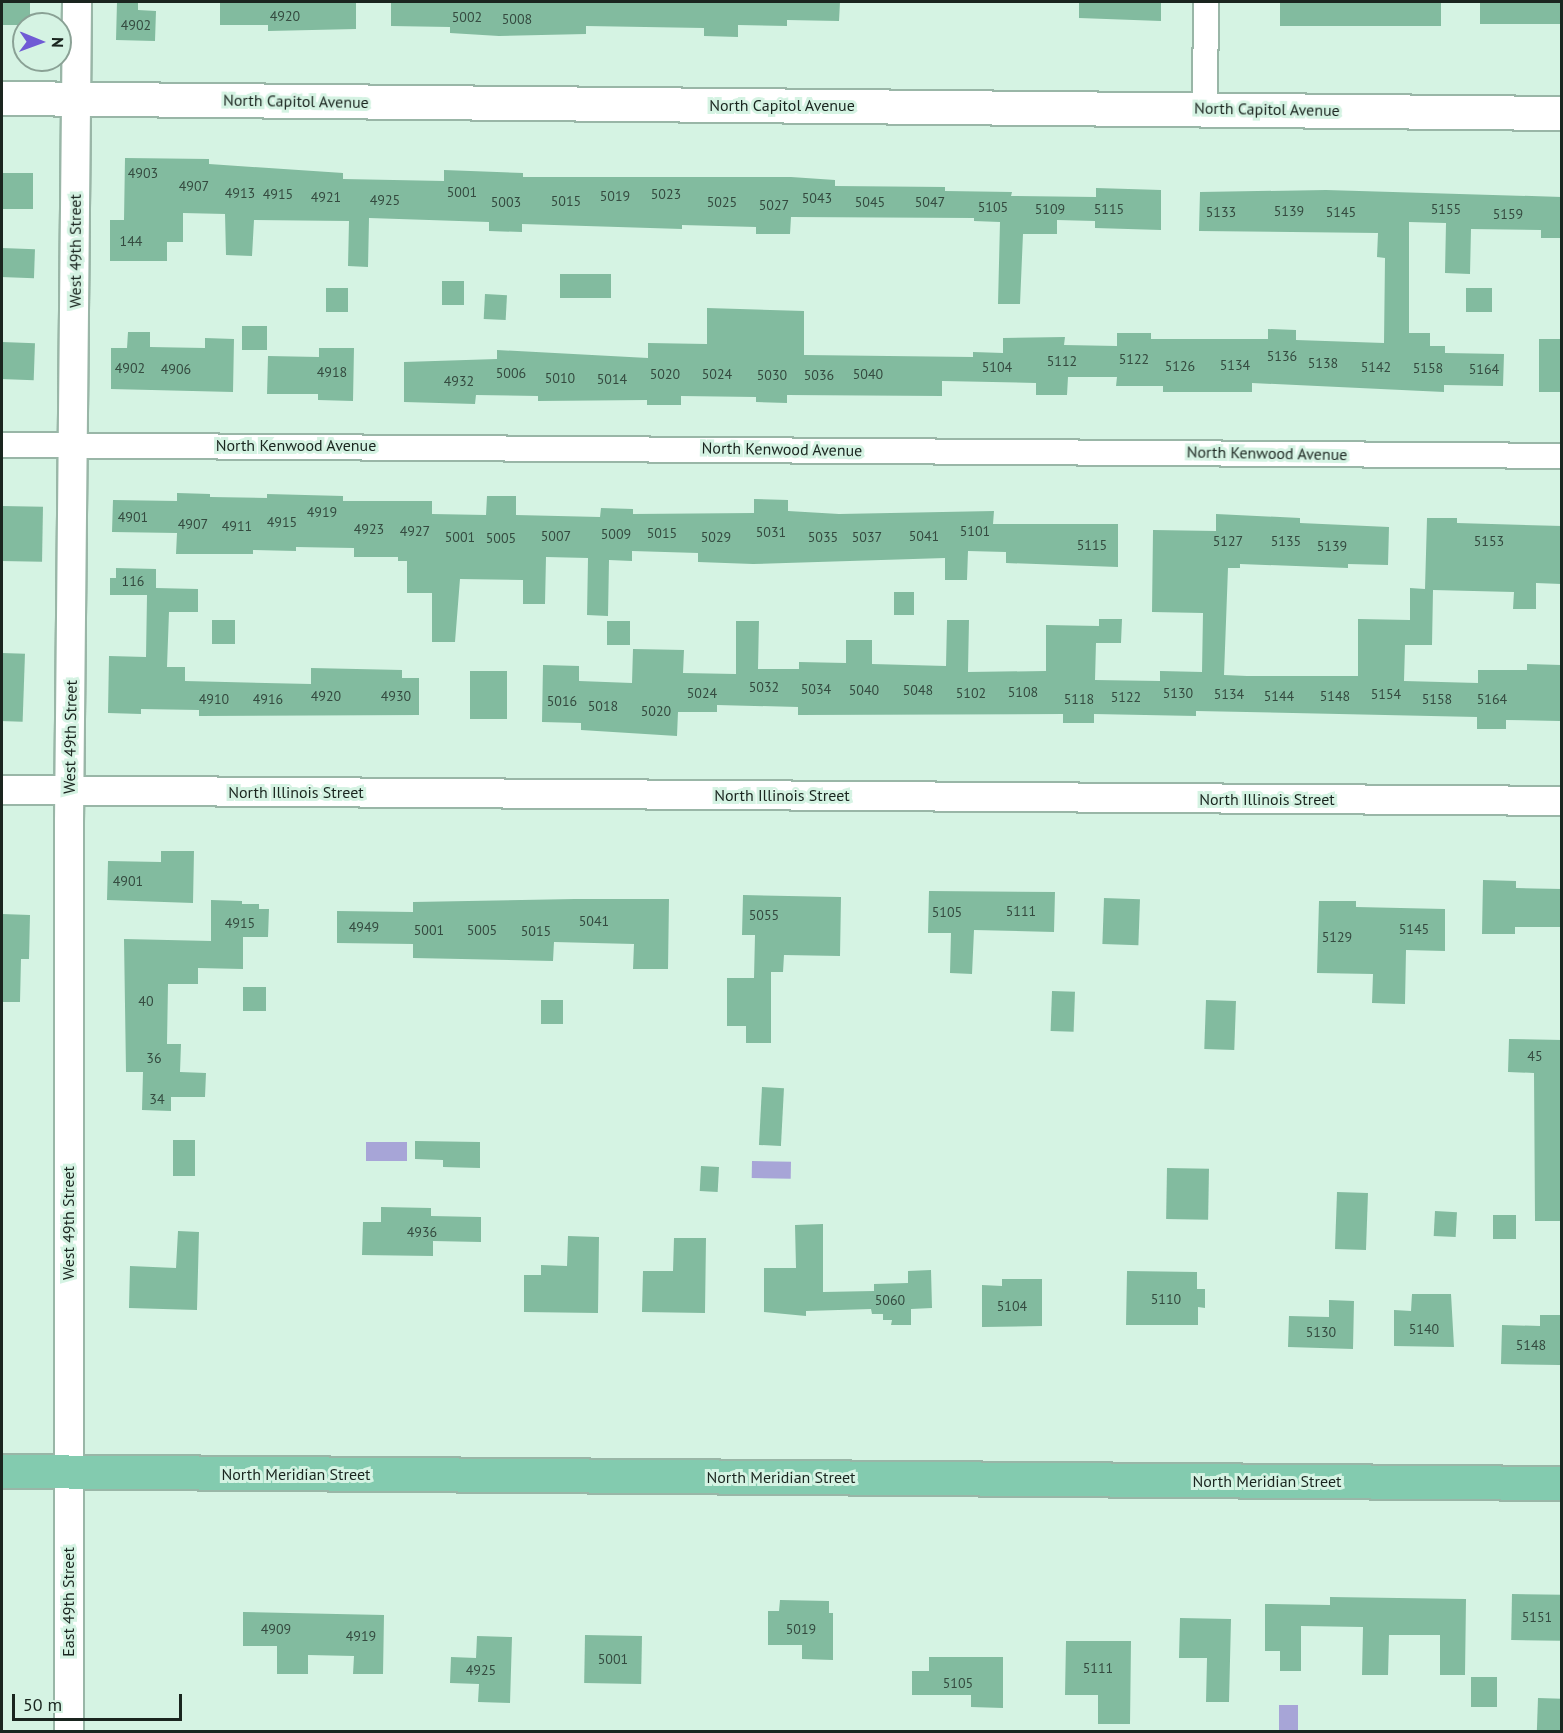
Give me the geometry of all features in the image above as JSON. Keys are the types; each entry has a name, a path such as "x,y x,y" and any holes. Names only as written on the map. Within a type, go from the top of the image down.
{"main road":[{"name":"North Capitol Avenue","path":"2,98 1562,113"},
{"name":"North Meridian Street","path":"2,1471 1562,1483"}],"street":[{"name":"West 49th Street","path":"68,1472 69,790 77,2"},
{"path":"1205,108 1206,2"},
{"name":"North Kenwood Avenue","path":"2,445 1562,456"},
{"name":"North Illinois Street","path":"2,790 1562,801"},
{"name":"East 49th Street","path":"68,1472 69,1731"}],"water":[{"path":"366,1142 407,1142 407,1161 366,1161"},
{"path":"752,1161 791,1162 791,1179 752,1178"},
{"path":"1279,1705 1298,1705 1298,1731 1279,1731"}],"building":[{"path":"2,2 30,2 30,12 12,12 12,25 2,25"},
{"path":"117,2 138,2 138,10 156,11 155,41 116,40"},
{"path":"220,2 356,2 356,29 268,31 268,25 220,25"},
{"path":"391,2 840,2 839,21 787,20 787,26 738,25 738,37 704,36 704,28 586,26 586,34 499,36 450,33 450,27 391,26"},
{"path":"1079,2 1161,2 1161,21 1079,18"},
{"path":"1280,2 1441,2 1441,26 1280,26"},
{"path":"1480,2 1562,2 1562,24 1480,24"},
{"path":"125,158 209,159 209,164 343,173 343,179 444,181 444,170 523,173 523,177 791,177 835,180 835,186 945,187 945,191 1012,192 1011,196 1096,197 1096,188 1161,190 1161,230 1095,228 1095,221 1057,220 1057,234 1023,234 1020,304 998,304 1000,222 974,221 974,218 791,217 790,234 756,234 756,227 682,225 682,229 522,224 522,232 489,231 489,222 369,218 368,267 348,266 349,221 254,220 252,256 226,255 225,214 183,213 183,242 167,242 167,261 110,261 110,220 124,220"},
{"path":"2,173 33,173 33,209 2,209"},
{"path":"1326,190 1562,197 1562,238 1541,238 1541,230 1471,229 1470,274 1445,273 1446,223 1409,222 1409,333 1430,333 1430,346 1445,346 1445,353 1504,354 1503,386 1444,385 1444,392 1252,383 1252,392 1163,392 1163,386 1116,386 1117,377 1068,377 1067,395 1036,395 1036,383 942,381 942,396 787,395 787,403 756,402 756,397 681,396 681,405 647,405 647,400 538,401 538,396 476,395 475,404 404,402 404,362 497,359 497,350 648,358 648,343 707,344 707,308 804,311 804,355 973,357 973,352 1003,353 1003,338 1065,337 1064,345 1117,346 1117,333 1151,333 1151,339 1268,339 1268,329 1296,330 1296,340 1384,343 1385,258 1377,257 1378,233 1199,231 1200,192"},
{"path":"2,248 35,249 34,278 2,277"},
{"path":"560,274 611,274 611,298 560,298"},
{"path":"442,281 464,281 464,305 442,305"},
{"path":"326,288 348,288 348,312 326,312"},
{"path":"1466,288 1492,288 1492,312 1466,312"},
{"path":"485,294 507,295 506,320 484,319"},
{"path":"242,326 267,326 267,350 242,350"},
{"path":"128,332 150,332 150,347 205,348 205,338 234,339 233,392 111,389 111,348 127,348"},
{"path":"1539,339 1562,339 1562,392 1539,392"},
{"path":"2,342 35,343 34,380 2,379"},
{"path":"319,348 354,348 353,401 318,400 318,394 267,394 268,356 319,357"},
{"path":"177,493 210,494 210,497 267,498 267,494 343,496 343,501 432,501 432,514 486,515 487,496 516,496 516,515 600,517 601,508 633,509 633,514 754,513 754,499 788,500 788,511 839,514 994,511 993,524 1118,524 1118,567 1006,563 1006,552 968,551 967,580 945,580 945,558 753,564 698,562 698,553 632,551 632,561 609,560 608,616 587,615 588,558 546,557 545,604 523,604 523,580 460,579 455,642 432,642 432,593 407,593 407,561 398,561 398,557 354,557 354,548 296,547 296,551 253,550 253,554 176,554 177,533 112,532 113,500 177,501"},
{"path":"2,506 43,507 42,562 2,561"},
{"path":"1216,514 1300,518 1300,523 1389,527 1388,565 1348,564 1348,568 1240,564 1240,568 1228,568 1224,675 1247,676 1358,676 1358,619 1410,620 1410,588 1425,589 1427,518 1457,518 1457,523 1562,526 1561,584 1536,583 1536,609 1513,609 1514,592 1433,590 1432,645 1405,645 1404,681 1478,683 1478,670 1527,670 1527,664 1561,665 1560,721 1506,720 1506,729 1477,729 1477,717 1196,711 1196,716 1094,714 1094,723 1063,723 1063,714 798,715 798,707 717,705 717,712 678,712 677,736 581,730 581,723 542,722 543,665 579,666 579,681 632,683 633,649 684,650 683,673 736,674 736,621 759,621 758,669 799,669 799,662 846,663 846,640 872,640 872,664 946,666 947,620 969,620 968,672 1046,671 1046,625 1099,626 1099,619 1122,619 1121,643 1096,643 1095,680 1160,681 1160,671 1202,672 1203,613 1152,612 1153,530 1216,531"},
{"path":"116,568 156,569 156,588 198,589 198,612 169,612 167,667 185,667 185,681 311,684 311,668 402,670 402,678 419,678 419,715 199,716 199,710 141,709 141,714 108,713 109,656 146,657 147,595 110,595 110,578 116,578"},
{"path":"894,592 914,592 914,615 894,615"},
{"path":"212,620 235,620 235,644 212,644"},
{"path":"607,621 630,621 630,645 607,645"},
{"path":"2,653 25,654 23,722 2,721"},
{"path":"470,671 507,671 507,719 470,719"},
{"path":"161,851 194,851 193,903 107,900 108,861 161,862"},
{"path":"1483,880 1516,881 1516,888 1562,889 1562,927 1515,927 1515,934 1482,934"},
{"path":"929,891 1055,892 1054,932 974,930 972,974 950,973 951,933 928,933"},
{"path":"743,895 841,897 840,956 784,955 783,972 771,972 771,1043 746,1043 746,1026 727,1026 727,978 754,978 755,935 742,935"},
{"path":"1104,898 1140,899 1138,945 1102,944"},
{"path":"669,899 668,969 633,969 634,944 554,942 553,961 413,958 413,944 337,943 337,911 413,912 413,902"},
{"path":"211,900 242,901 242,904 259,904 259,909 269,909 268,937 243,937 243,969 198,968 198,984 168,984 167,1044 181,1044 180,1072 206,1073 205,1097 171,1097 171,1111 142,1110 143,1072 126,1072 124,939 211,941"},
{"path":"1319,901 1356,901 1356,907 1445,909 1445,951 1406,950 1405,1004 1372,1003 1373,974 1317,973"},
{"path":"2,914 30,915 29,959 21,959 20,1002 2,1002"},
{"path":"243,987 266,987 266,1011 243,1011"},
{"path":"1052,991 1075,992 1074,1032 1051,1031"},
{"path":"541,1000 563,1000 563,1024 541,1024"},
{"path":"1206,1000 1236,1001 1234,1050 1204,1049"},
{"path":"1509,1039 1562,1040 1562,1221 1535,1221 1534,1073 1508,1072"},
{"path":"762,1087 784,1088 781,1146 759,1145"},
{"path":"173,1140 195,1140 195,1176 173,1176"},
{"path":"415,1141 480,1142 480,1168 443,1167 443,1160 415,1159"},
{"path":"701,1166 719,1167 718,1192 700,1191"},
{"path":"1167,1168 1209,1169 1208,1220 1166,1219"},
{"path":"1337,1192 1368,1193 1366,1250 1335,1249"},
{"path":"381,1207 431,1208 431,1216 481,1217 481,1242 433,1241 433,1256 362,1255 363,1222 381,1222"},
{"path":"1435,1211 1457,1212 1456,1237 1434,1236"},
{"path":"1493,1215 1516,1215 1516,1239 1493,1239"},
{"path":"823,1224 823,1292 874,1291 874,1284 908,1283 908,1271 931,1270 932,1308 911,1309 911,1325 891,1325 892,1320 883,1320 883,1314 872,1314 871,1309 806,1311 806,1316 764,1312 764,1268 796,1268 795,1225"},
{"path":"178,1231 199,1232 197,1310 129,1308 130,1266 176,1268"},
{"path":"568,1236 599,1237 598,1313 524,1312 524,1275 541,1275 541,1265 567,1266"},
{"path":"674,1238 706,1238 705,1313 642,1312 643,1271 673,1271"},
{"path":"1127,1271 1197,1272 1197,1289 1205,1289 1205,1308 1198,1307 1198,1325 1126,1325"},
{"path":"1002,1279 1042,1279 1042,1326 982,1327 982,1285 1002,1286"},
{"path":"1412,1294 1451,1294 1454,1347 1394,1346 1394,1310 1411,1311"},
{"path":"1329,1300 1354,1301 1353,1349 1288,1347 1289,1316 1329,1317"},
{"path":"1540,1315 1560,1315 1560,1365 1501,1364 1502,1325 1540,1326"},
{"path":"1512,1594 1562,1595 1561,1641 1511,1640"},
{"path":"1330,1597 1466,1599 1465,1675 1440,1675 1440,1635 1389,1635 1388,1675 1362,1675 1363,1627 1301,1626 1301,1671 1280,1671 1280,1651 1265,1651 1265,1604 1330,1605"},
{"path":"780,1600 829,1601 829,1613 833,1613 833,1660 802,1659 802,1645 768,1645 768,1611 779,1611"},
{"path":"243,1612 384,1615 383,1674 353,1674 354,1656 308,1655 308,1674 277,1674 277,1646 243,1646"},
{"path":"1180,1618 1231,1619 1229,1702 1206,1702 1207,1658 1179,1658"},
{"path":"585,1635 642,1636 641,1684 584,1683"},
{"path":"477,1636 512,1637 510,1703 478,1702 479,1684 450,1683 451,1657 476,1658"},
{"path":"1066,1641 1131,1641 1130,1724 1098,1724 1098,1695 1065,1695"},
{"path":"929,1657 1003,1657 1003,1708 971,1707 971,1695 912,1695 912,1671 929,1671"},
{"path":"1471,1677 1497,1677 1497,1707 1471,1707"},
{"path":"1538,1698 1562,1699 1561,1732 1537,1731"}]}
